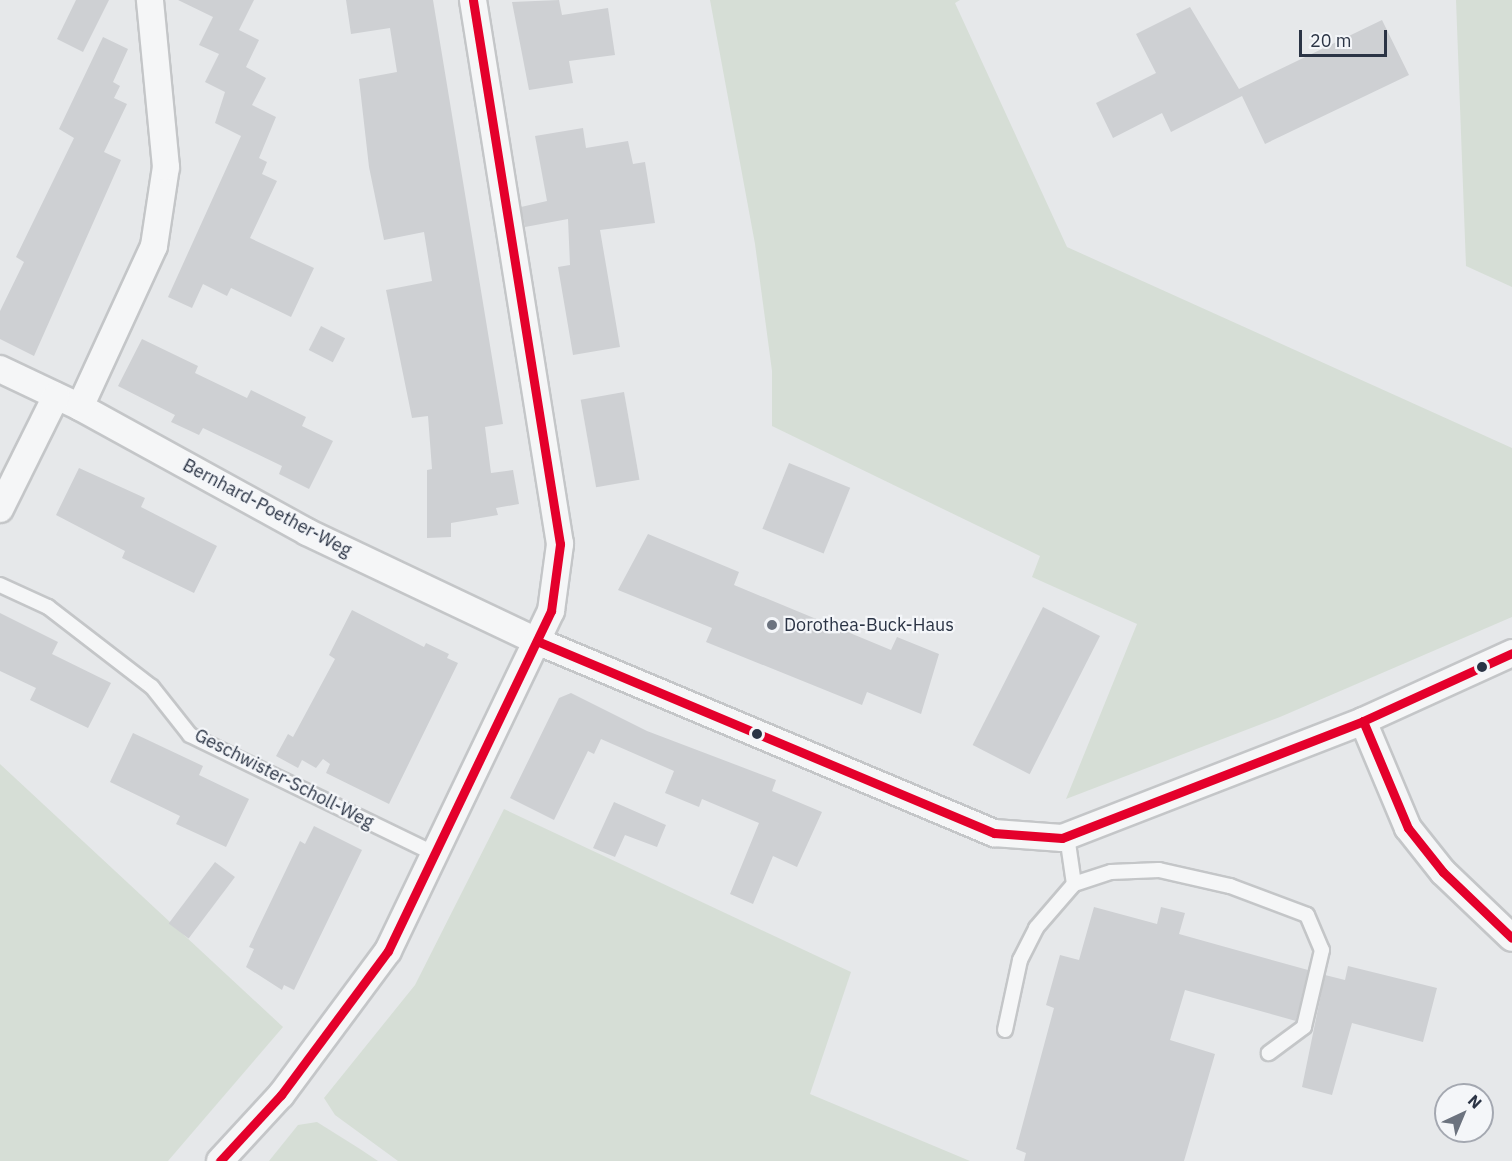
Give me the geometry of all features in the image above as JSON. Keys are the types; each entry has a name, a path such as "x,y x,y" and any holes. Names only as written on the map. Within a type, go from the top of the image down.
{"street":[{"path":"80,407 154,246 166,166 150,0"},
{"path":"220,1161 281,1095 388,951 551,611 561,552 473,0"},
{"name":"Bernhard-Poether-Weg","path":"0,369 80,407 307,532 537,641 994,833 1067,836"},
{"path":"0,508 56,396"},
{"path":"1067,836 1363,721 1512,653"},
{"path":"1363,721 1408,828 1443,872 1512,938"}],"lane":[{"name":"Geschwister-Scholl-Weg","path":"0,585 48,607 152,687 190,735 435,854"},
{"path":"1067,836 1074,884"},
{"path":"1005,1030 1020,960 1036,928 1074,884 1111,872 1159,870 1230,886 1307,915 1322,950 1304,1027 1269,1053"}],"shaded area":[{"path":"710,0 960,0 955,3 1067,247 1512,448 1512,617 1280,717 1066,799 1137,624 1032,577 1040,556 772,426 772,371 755,244"},
{"path":"1456,0 1512,0 1512,287 1466,266"},
{"path":"0,764 283,1027 168,1161 0,1161"},
{"path":"504,809 851,972 810,1094 970,1161 398,1161 335,1115 324,1098 415,985"},
{"path":"317,1122 378,1161 269,1161 298,1125"}],"building":[{"path":"76,0 109,0 83,52 57,39"},
{"path":"178,0 254,0 239,30 259,40 246,67 266,78 252,105 276,117 259,158 267,162 262,174 277,181 250,238 314,268 291,317 231,288 227,296 203,284 192,308 168,297 241,136 215,123 225,92 205,82 219,54 199,45 213,17"},
{"path":"346,0 433,0 503,424 485,427 491,473 513,470 519,504 496,508 498,515 451,523 451,537 427,538 427,470 432,469 428,416 412,418 386,290 432,281 424,232 384,240 369,167 359,79 397,72 390,28 351,34"},
{"path":"559,0 562,15 608,8 615,55 569,61 573,83 529,90 512,2"},
{"path":"1190,7 1239,89 1382,20 1409,75 1265,144 1242,96 1171,132 1162,113 1113,138 1096,103 1156,73 1136,34"},
{"path":"103,37 128,49 113,82 120,86 114,98 127,104 104,152 121,160 34,356 0,339 0,311 24,262 16,257 74,138 59,129"},
{"path":"583,128 586,148 628,141 633,164 645,162 655,223 600,230 620,347 573,355 558,267 570,265 568,219 525,227 521,207 547,201 535,136"},
{"path":"321,326 345,338 333,362 309,350"},
{"path":"142,339 198,366 195,373 247,398 251,390 306,417 302,426 333,441 309,489 279,474 282,466 203,428 199,435 171,422 175,415 118,386"},
{"path":"624,392 639,480 596,487 581,400"},
{"path":"789,463 850,488 824,554 762,529"},
{"path":"79,468 145,498 141,507 217,546 194,593 122,558 125,551 56,515"},
{"name":"Dorothea-Buck-Haus","path":"648,534 739,572 734,585 891,650 897,637 939,654 921,714 867,692 862,705 706,642 712,628 618,590"},
{"path":"1043,607 1100,636 1030,774 973,745"},
{"path":"352,610 424,647 426,643 449,654 447,658 458,663 389,804 326,773 330,764 323,759 316,768 302,760 298,768 276,756 288,734 293,737 335,659 329,655"},
{"path":"0,613 58,642 52,654 111,683 88,728 30,700 36,688 0,671"},
{"path":"571,693 647,731 776,780 772,791 822,812 797,867 773,856 753,904 730,894 759,823 702,799 699,807 665,793 674,771 601,739 594,754 588,751 554,820 510,798 559,698"},
{"path":"133,733 203,766 199,775 249,799 226,847 176,824 180,816 110,782"},
{"path":"614,802 666,825 657,847 625,835 615,857 593,848"},
{"path":"314,826 362,850 294,990 284,985 282,990 246,967 254,949 249,947 300,841 305,844"},
{"path":"215,862 235,877 189,939 169,923"},
{"path":"1094,907 1157,924 1161,907 1185,913 1179,934 1308,970 1296,1021 1185,990 1170,1040 1215,1054 1184,1161 1024,1161 1026,1153 1016,1149 1054,1008 1046,1005 1060,955 1079,960"},
{"path":"1348,966 1437,988 1423,1042 1352,1023 1332,1095 1302,1087 1325,975 1345,980"}],"transit line":[{"path":"220,1161 281,1095 388,951 551,611 560,544 473,0"},
{"path":"537,641 994,833 1062,838 1363,721 1512,653"},
{"path":"1363,721 1408,828 1443,872 1512,938"}],"place":[{"name":"Dorothea-Buck-Haus","path":"772,625"}]}
